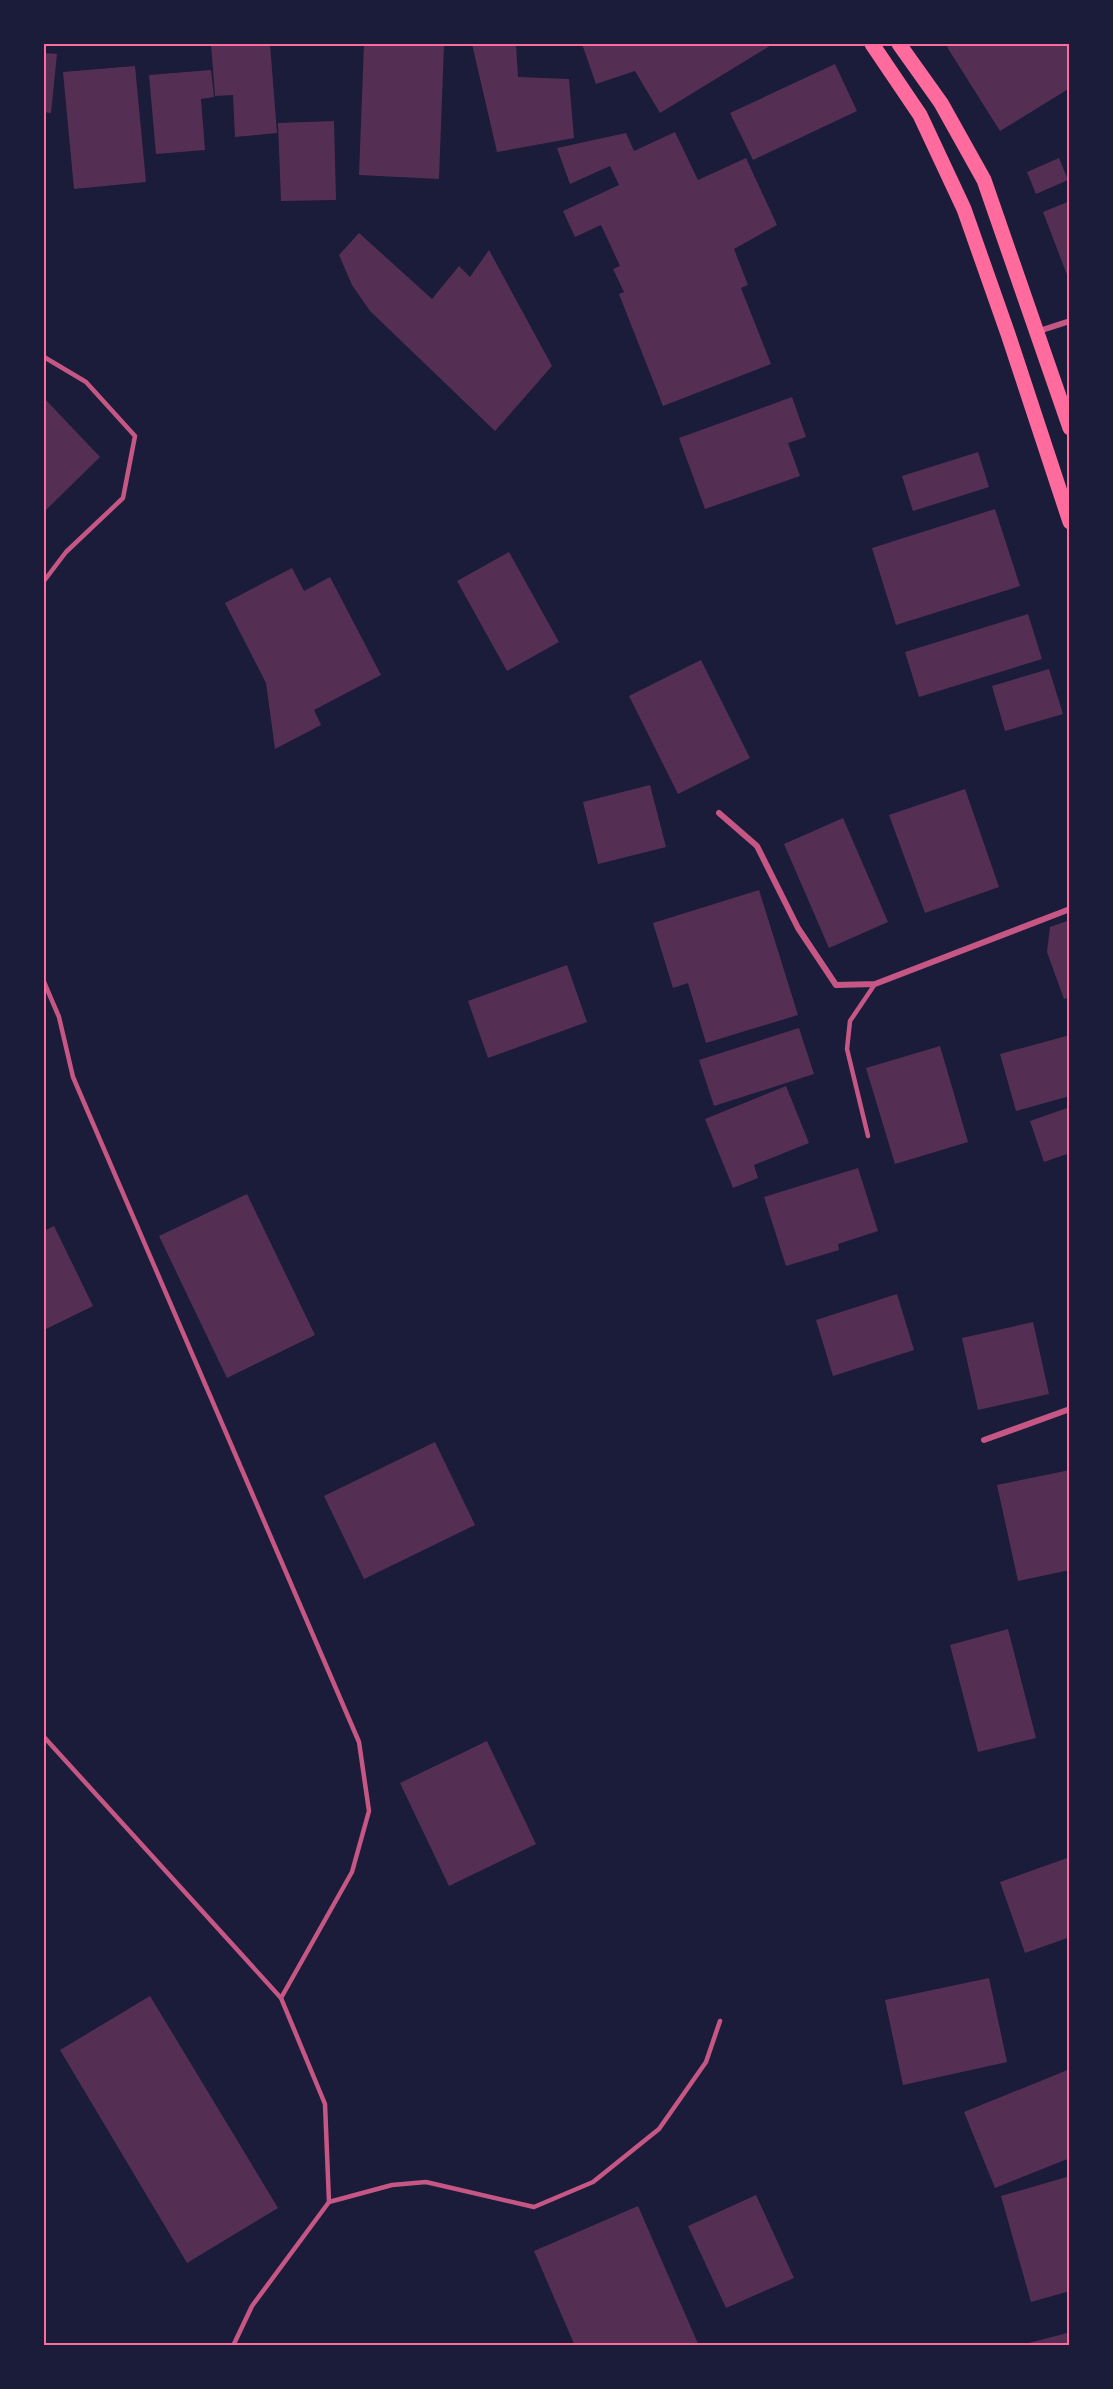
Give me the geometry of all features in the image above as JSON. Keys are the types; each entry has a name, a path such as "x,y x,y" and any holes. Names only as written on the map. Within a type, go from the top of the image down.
{"main road":[{"path":"872,44 920,115 964,209 1070,522"},
{"path":"899,44 941,103 984,180 1070,428"}],"street":[{"path":"1038,332 1070,321"},
{"path":"719,813 757,846 798,928 836,985 875,984 1070,909"},
{"path":"984,1440 1070,1409"}],"lane":[{"path":"44,357 86,382 135,436 123,498 66,552 44,581"},
{"path":"44,982 59,1017 73,1077 359,1742 369,1811 352,1872 281,1998"},
{"path":"868,1136 847,1049 850,1021 875,984"},
{"path":"44,1737 281,1998 325,2104 329,2202"},
{"path":"233,2346 252,2306 329,2202 392,2185 426,2182 534,2207 592,2182 658,2129 706,2062 720,2021"}],"building":[{"path":"211,44 270,44 277,133 235,137 233,95 215,96"},
{"path":"364,44 444,44 439,179 359,175"},
{"path":"472,44 516,44 518,77 569,79 574,138 497,152"},
{"path":"582,44 773,44 660,113 635,71 596,84"},
{"path":"952,44 1070,44 1070,88 1000,131 947,47"},
{"path":"44,53 57,54 51,113 44,112"},
{"path":"835,64 857,111 753,160 730,113"},
{"path":"135,66 146,182 74,189 63,72"},
{"path":"211,70 214,97 201,99 205,150 156,154 149,75"},
{"path":"334,121 336,200 281,201 278,123"},
{"path":"675,132 698,180 746,158 777,225 734,249 748,285 741,288 771,364 663,406 619,294 624,292 613,269 620,266 601,225 575,237 563,211 619,185 610,166 570,184 557,148 626,133 634,151"},
{"path":"1059,158 1068,180 1036,194 1027,172"},
{"path":"1070,201 1070,280 1069,280 1043,212"},
{"path":"359,233 432,299 459,266 470,277 489,250 552,366 495,431 370,311 352,285 339,255"},
{"path":"792,397 806,437 788,443 800,476 705,509 679,438"},
{"path":"44,398 100,457 46,510 44,507"},
{"path":"978,452 989,487 913,511 902,476"},
{"path":"995,509 1020,586 896,625 872,548"},
{"path":"509,552 559,642 507,671 457,581"},
{"path":"292,568 304,591 330,577 381,675 314,710 321,725 275,749 266,683 225,603"},
{"path":"1028,614 1042,659 919,697 905,652"},
{"path":"701,660 750,758 678,794 629,696"},
{"path":"1049,669 1063,714 1005,731 992,686"},
{"path":"650,785 666,847 598,864 583,802"},
{"path":"965,789 999,887 925,913 889,815"},
{"path":"843,818 888,922 829,948 784,844"},
{"path":"759,890 798,1015 706,1043 688,983 673,988 653,923"},
{"path":"1070,920 1070,997 1064,999 1047,952 1050,927"},
{"path":"567,965 587,1022 488,1058 468,1001"},
{"path":"799,1028 814,1074 714,1106 699,1060"},
{"path":"1070,1035 1070,1096 1016,1111 1000,1054"},
{"path":"940,1046 968,1142 895,1164 866,1068"},
{"path":"786,1086 809,1143 754,1165 758,1178 733,1188 705,1119"},
{"path":"1070,1107 1070,1153 1044,1162 1030,1121"},
{"path":"858,1168 878,1231 838,1244 839,1250 786,1266 764,1197"},
{"path":"247,1194 315,1335 227,1378 159,1236"},
{"path":"54,1226 93,1306 44,1330 44,1231"},
{"path":"897,1294 914,1350 833,1376 816,1320"},
{"path":"1033,1322 1049,1394 978,1410 962,1338"},
{"path":"435,1442 475,1525 364,1579 324,1496"},
{"path":"1070,1470 1070,1570 1018,1581 997,1485"},
{"path":"1008,1629 1036,1738 978,1752 950,1645"},
{"path":"487,1741 536,1844 449,1886 400,1783"},
{"path":"1070,1857 1070,1937 1025,1953 1000,1882"},
{"path":"989,1978 1007,2062 903,2085 885,2000"},
{"path":"150,1996 278,2208 187,2263 60,2050"},
{"path":"1070,2069 1070,2158 995,2188 964,2112"},
{"path":"1070,2176 1070,2291 1031,2302 1001,2196"},
{"path":"756,2195 794,2278 726,2308 688,2226"},
{"path":"638,2206 699,2346 575,2346 534,2251"},
{"path":"1067,2333 1070,2346 1021,2346 1021,2345"}]}
